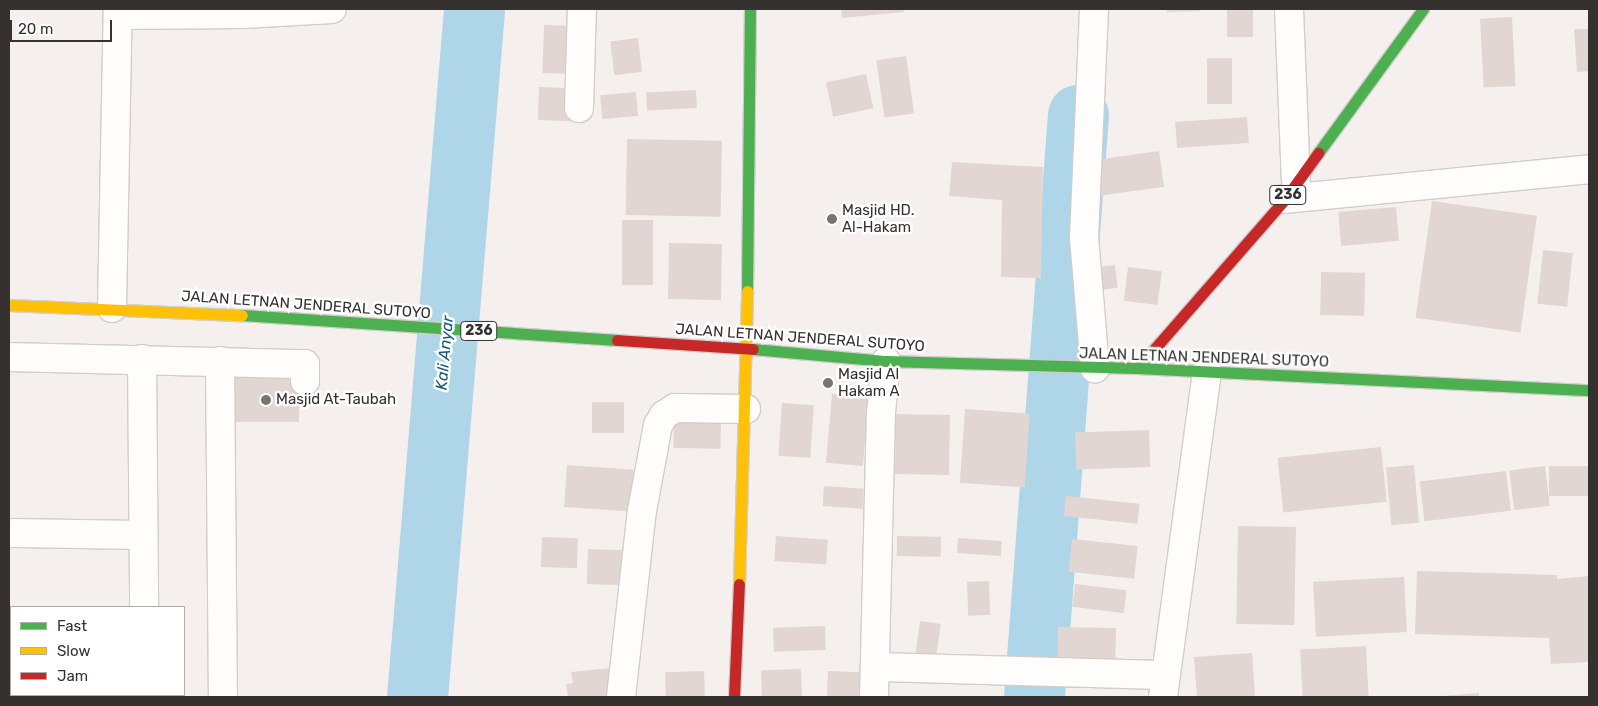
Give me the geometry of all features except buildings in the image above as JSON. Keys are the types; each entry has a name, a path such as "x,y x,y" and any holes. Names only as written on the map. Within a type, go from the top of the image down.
{"main road":[{"path":"734,697 746,409 750,9"},
{"name":"236","path":"1137,368 1291,190 1423,9"},
{"name":"JALAN LETNAN JENDERAL SUTOYO","path":"9,305 112,308 287,318 747,348 886,361 1089,369 1137,368 1589,390"}],"street":[{"path":"112,308 118,12 244,14 332,9"},
{"path":"579,108 582,9"},
{"path":"1089,369 1084,237 1094,9"},
{"path":"1289,9 1291,190 1589,168"},
{"path":"9,358 142,359 305,364 305,381"},
{"path":"142,359 144,606"},
{"path":"220,361 223,697"},
{"path":"874,697 881,413 886,361"},
{"path":"875,667 1041,672 1164,686 1206,372"},
{"path":"621,697 642,511 658,425 675,408 746,409"},
{"path":"9,533 143,535"}],"waterway":[{"name":"Kali Anyar","path":"417,697 474,9"},
{"path":"1034,697 1078,115"}],"traffic: fast":[{"path":"747,291 750,9"},
{"path":"1318,153 1423,9"},
{"path":"242,315 617,340"},
{"path":"753,349 886,361 1137,368 1156,347"},
{"path":"1137,368 1589,390"}],"traffic: slow":[{"path":"739,584 747,291"},
{"path":"9,305 242,315"}],"traffic: jam":[{"path":"1156,347 1285,199 1318,153"},
{"path":"617,340 753,349"},
{"path":"734,697 739,584"}],"place":[{"name":"Masjid HD. Al-Hakam","path":"832,219"},
{"name":"Masjid Al Hakam A","path":"828,383"},
{"name":"Masjid At-Taubah","path":"266,400"}]}
